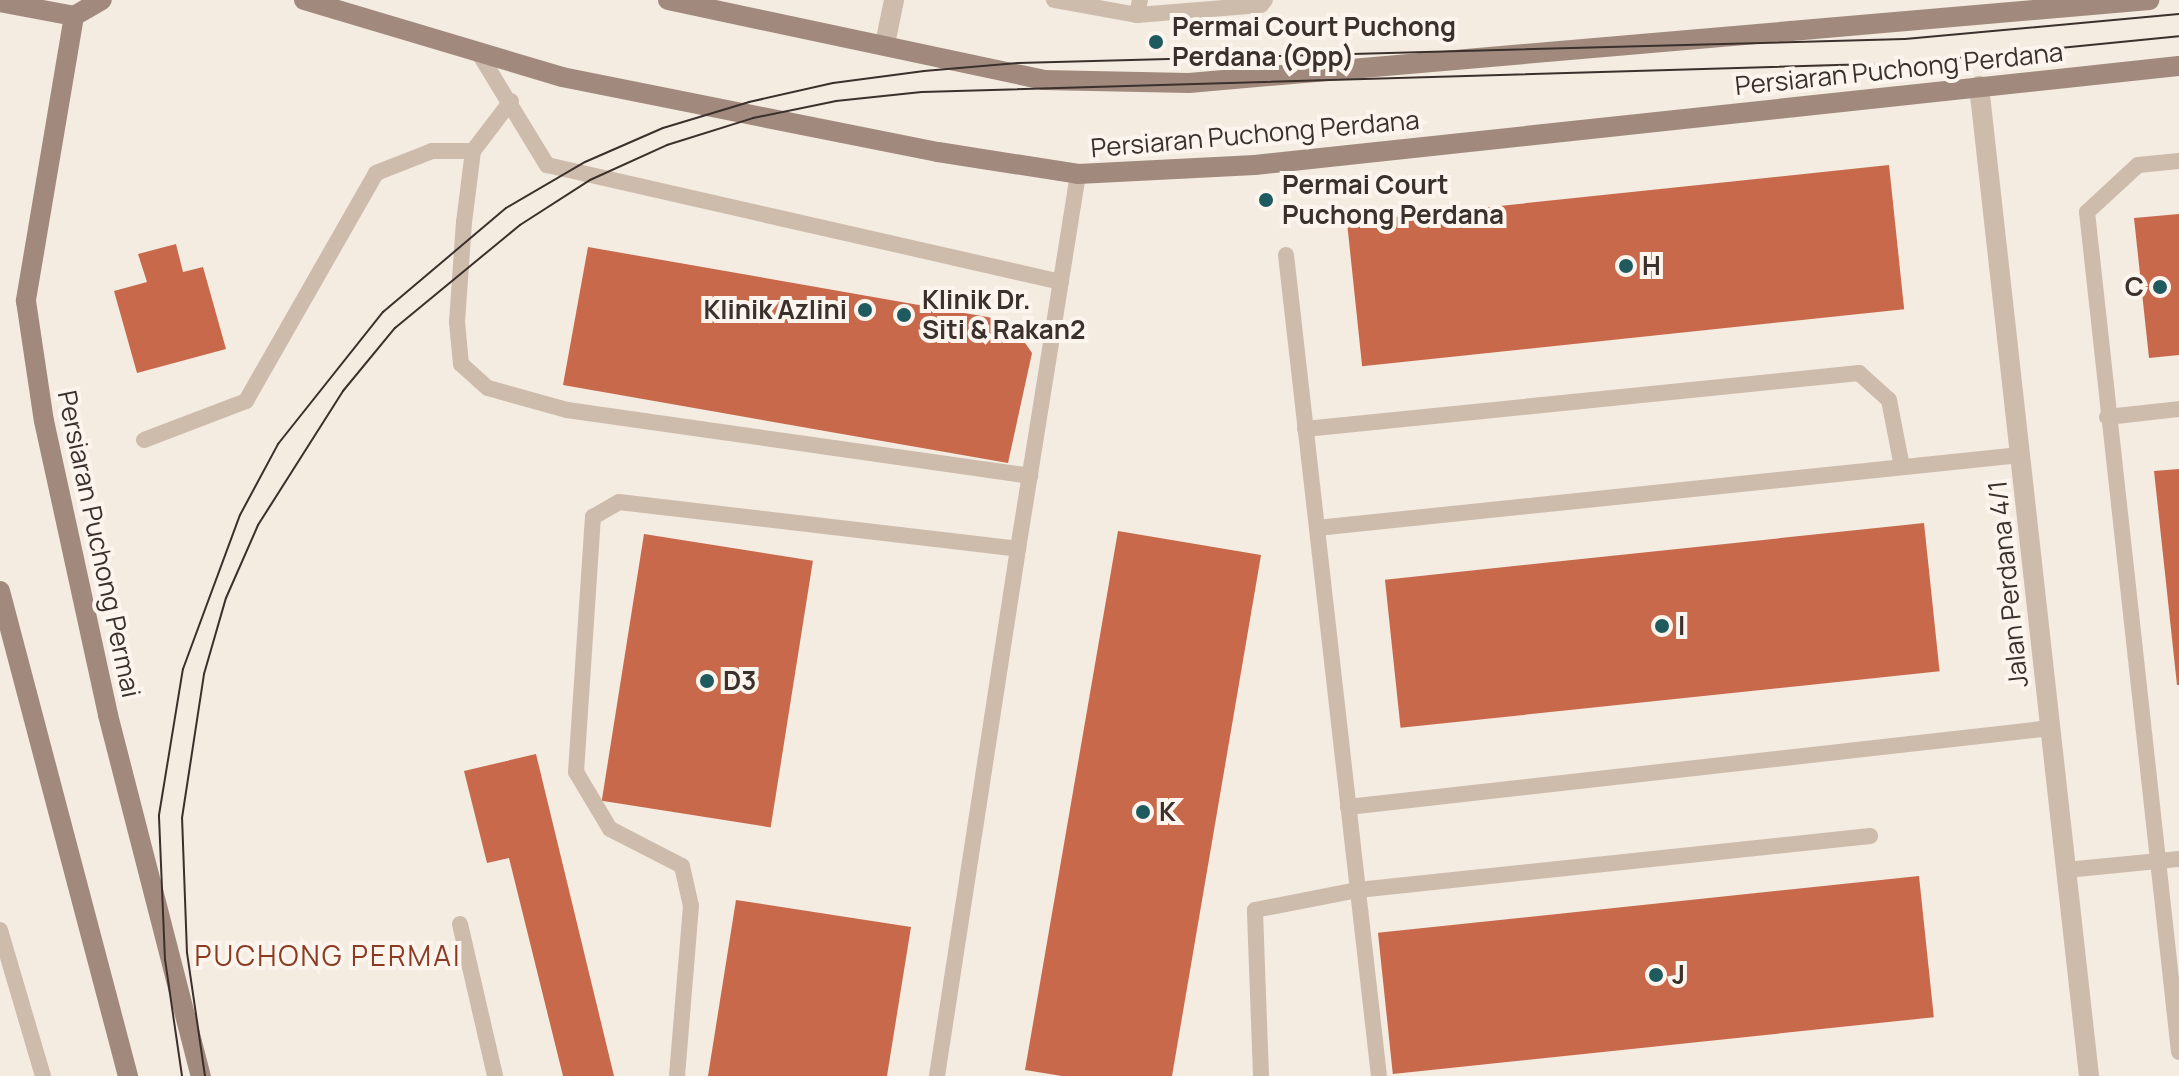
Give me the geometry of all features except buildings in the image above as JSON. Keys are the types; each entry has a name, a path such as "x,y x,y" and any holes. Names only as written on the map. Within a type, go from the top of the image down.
{"main road":[{"path":"0,2 74,16 102,0"},
{"name":"Persiaran Puchong Perdana","path":"304,0 562,77 844,133 1078,174 1255,165 2179,66"},
{"name":"Persiaran Puchong Perdana","path":"668,0 1043,80 1189,83 2149,0"},
{"name":"Persiaran Puchong Permai","path":"74,16 26,301 44,421 108,715 201,1076"},
{"path":"0,591 128,1076"}],"street":[{"path":"885,44 894,0"},
{"name":"Jalan Perdana 4/1","path":"1979,86 2089,1076"}],"lane":[{"path":"1054,0 1138,8 1261,5 1265,0"},
{"path":"480,55 511,101 547,165 1061,282"},
{"path":"511,101 473,151 457,322 461,364 488,388 567,410 1030,476"},
{"path":"144,440 246,401 376,173 432,151 473,151"},
{"path":"2179,161 2138,165 2087,212 2107,417 2160,861 2179,1052"},
{"path":"937,1076 1078,174"},
{"path":"1286,255 1379,1076"},
{"path":"1305,429 1859,373 1889,400 1902,467"},
{"path":"2107,417 2179,409"},
{"path":"1317,528 2020,455"},
{"path":"677,1076 691,906 682,866 610,829 576,772 593,517 619,502 1018,549"},
{"path":"1348,807 2051,728"},
{"path":"1261,1076 1255,910 1358,890 1870,836"},
{"path":"2066,870 2179,859"},
{"path":"460,924 495,1076"},
{"path":"0,930 43,1076"}],"tram line":[{"path":"182,1076 165,960 159,815 183,669 240,515 278,444 383,312 506,208 585,162 663,128 749,102 833,83 924,71 1018,63 1905,39 2179,14"},
{"path":"205,1076 187,953 182,818 204,674 226,598 258,525 343,391 395,328 520,225 590,180 667,145 753,118 836,101 922,92 1906,63 2179,36"}],"place":[{"name":"Permai Court Puchong Perdana (Opp)","path":"1156,42"},
{"name":"Permai Court Puchong Perdana","path":"1266,200"},
{"name":"H","path":"1626,266"},
{"name":"C","path":"2160,287"},
{"name":"Klinik Azlini","path":"865,310"},
{"name":"Klinik Dr. Siti & Rakan2","path":"904,315"},
{"name":"I","path":"1662,626"},
{"name":"D3","path":"707,681"},
{"name":"K","path":"1143,812"},
{"name":"J","path":"1656,975"}],"district":[{"name":"PUCHONG PERMAI","path":"328,955"}]}
